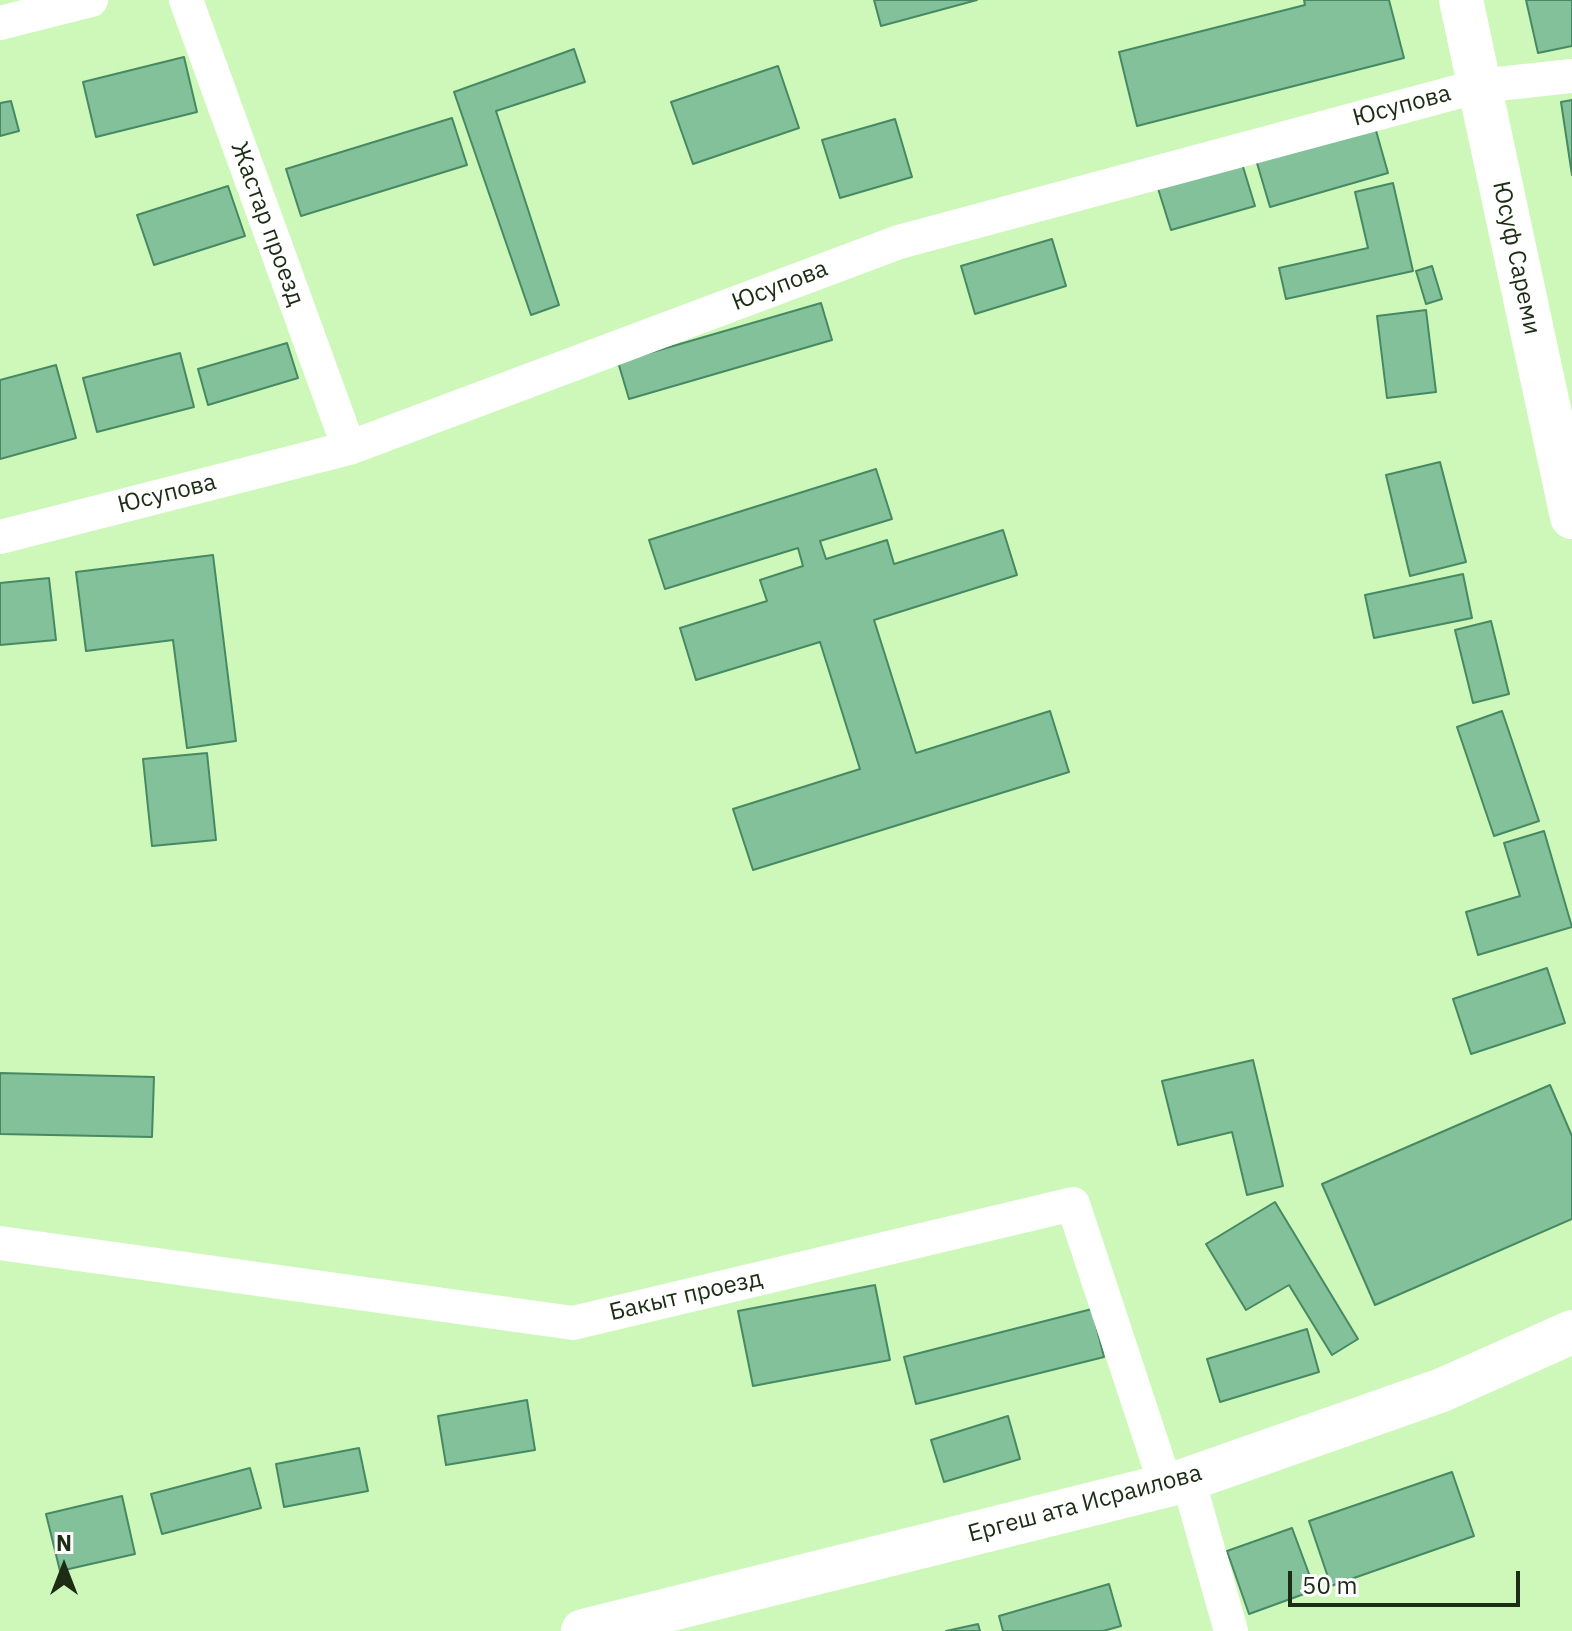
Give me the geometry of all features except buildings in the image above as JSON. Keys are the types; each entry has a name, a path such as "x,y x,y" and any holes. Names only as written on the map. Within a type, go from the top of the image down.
{"main road":[{"name":"Юсуф Сареми","path":"1461,0 1572,517"},
{"name":"Ергеш ата Исраилова","path":"583,1631 1177,1482 1442,1390 1572,1332"}],"street":[{"path":"0,23 91,0"},
{"name":"Жастар проезд","path":"186,0 349,448"},
{"name":"Юсупова","path":"0,537 349,448 899,242 1479,86 1572,76"},
{"name":"Бакыт проезд","path":"0,1243 573,1323 1073,1204 1177,1482"},
{"path":"1177,1482 1231,1631"}]}
